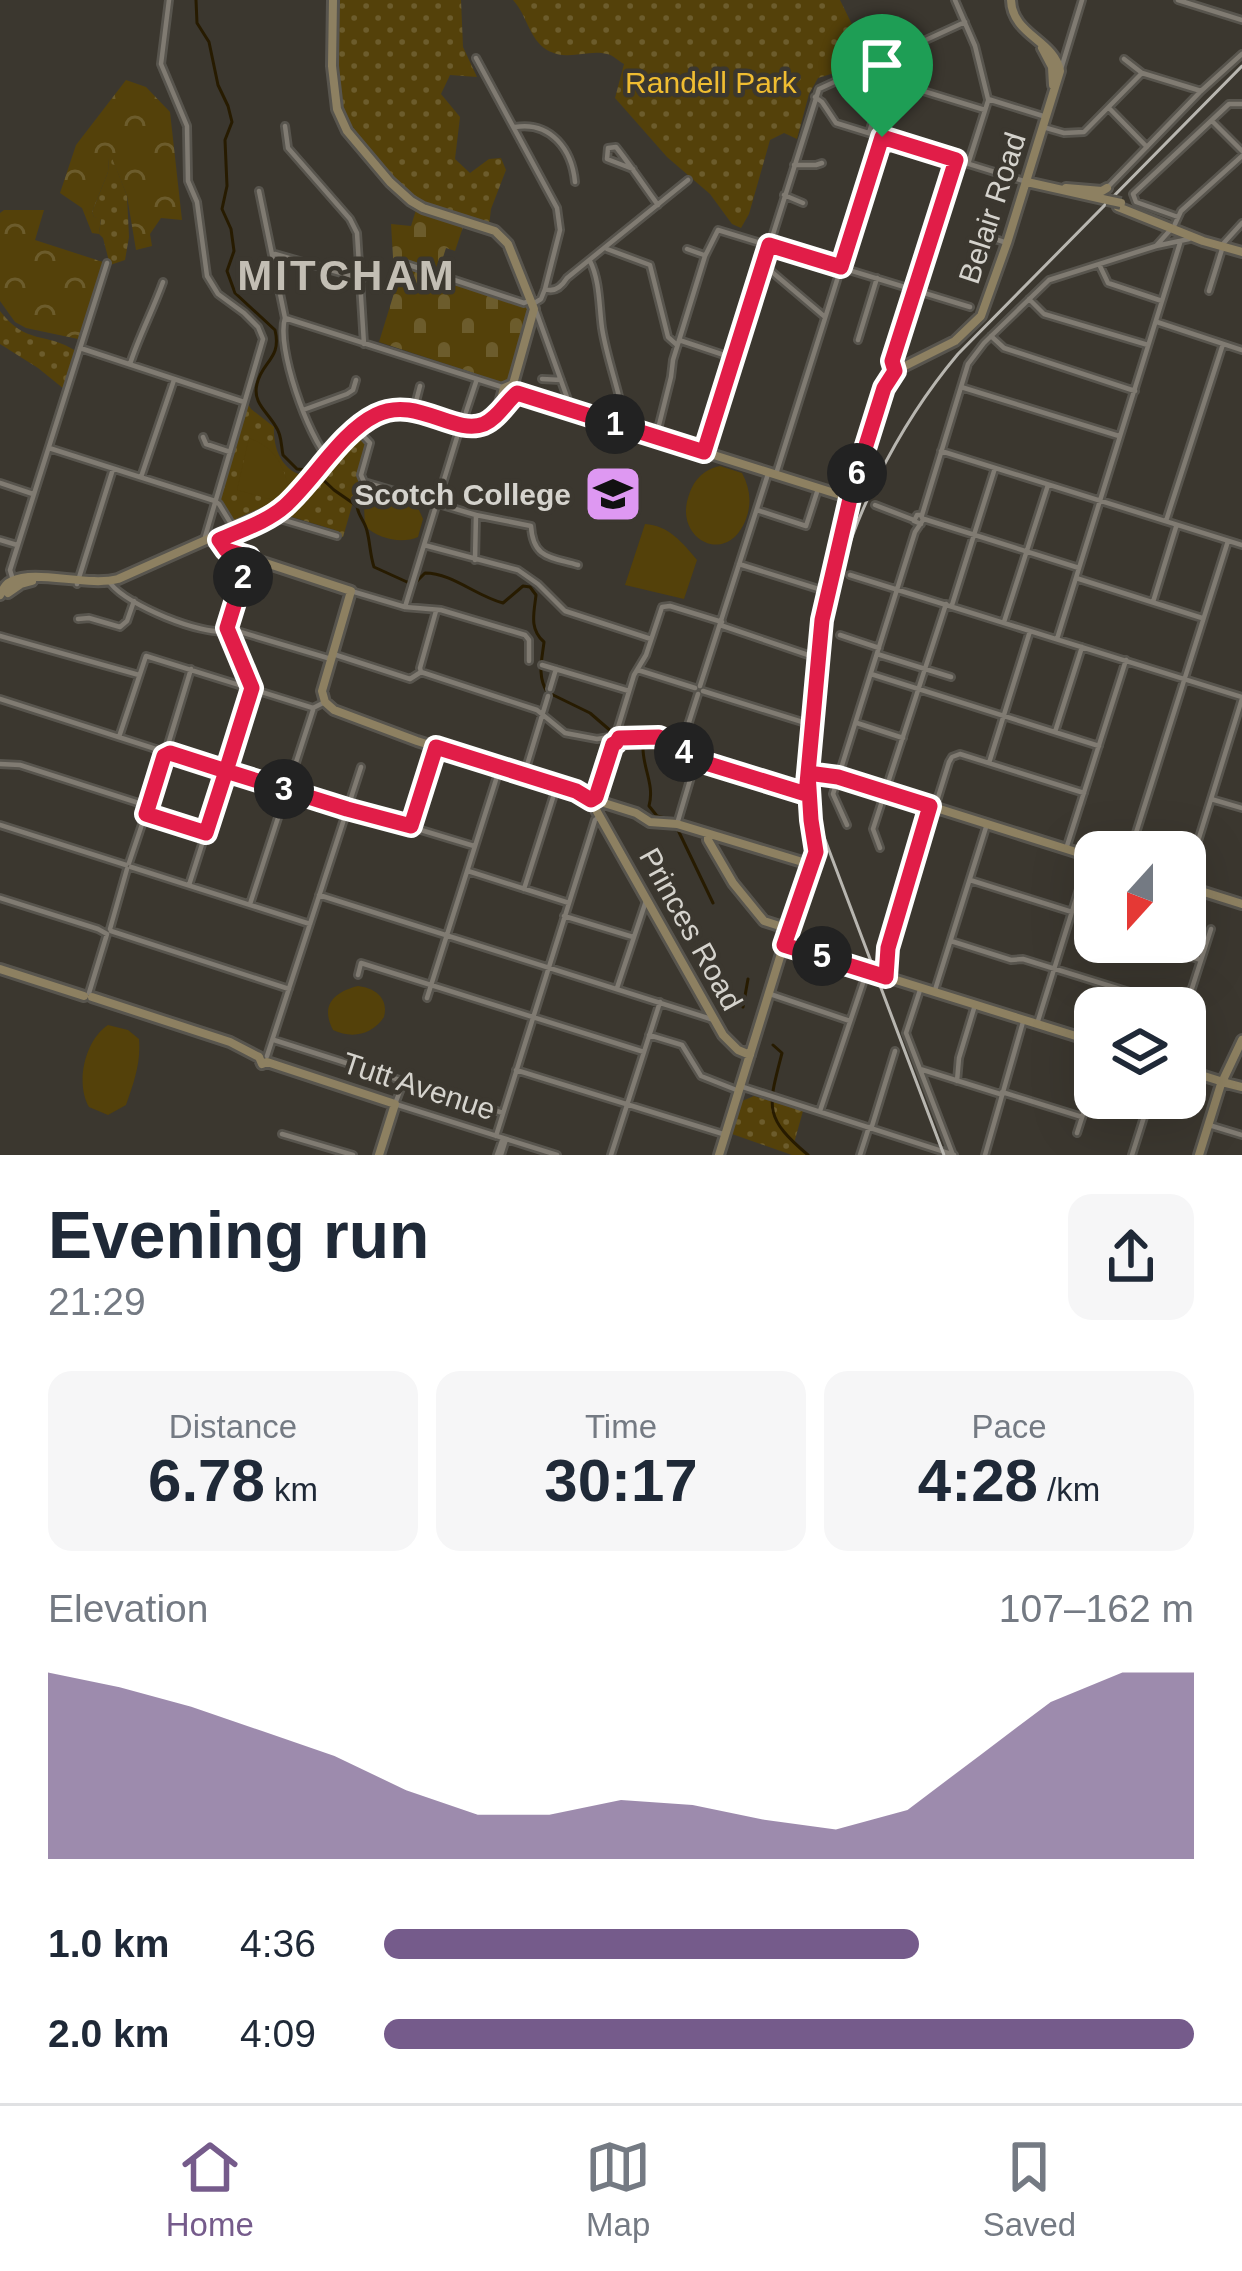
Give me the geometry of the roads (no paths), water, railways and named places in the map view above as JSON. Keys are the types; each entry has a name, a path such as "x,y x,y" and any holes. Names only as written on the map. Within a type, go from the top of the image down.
{"main road":[{"path":"13,580 115,581 235,530 274,512 354,427 385,411 414,410 468,426 484,424 497,415 510,391 532,304 500,234 410,201 346,131 337,109 332,66 333,0"},
{"name":"Belair Road","path":"895,371 955,341 974,325 984,310 1027,182 1061,62 1019,24 1011,0"},
{"name":"Belair Road","path":"1038,42 1049,61 1051,100"},
{"path":"1053,84 1061,62"},
{"path":"1027,182 1100,197 1175,223 1219,245"},
{"path":"1027,182 1043,190"},
{"path":"1100,197 1107,188"},
{"path":"1023,194 1043,190 1100,197"},
{"path":"1175,223 1195,238 1242,252"},
{"path":"526,332 544,330"},
{"path":"798,901 812,849 806,794 817,658 828,592 850,498 884,388 895,371"},
{"path":"510,391 850,498"},
{"path":"833,492 842,502 843,526"},
{"path":"213,538 226,550 351,592 322,692 325,703 334,710 576,791 597,805 808,864"},
{"path":"13,580 77,583"},
{"path":"0,607 13,580"},
{"path":"4,594 28,582"},
{"path":"808,773 836,773 1074,851"},
{"path":"718,1155 816,852 808,773"},
{"name":"Princes Road","path":"597,805 707,1013 728,1043 750,1054"},
{"path":"708,834 727,875 764,921 789,929"},
{"path":"1206,892 1242,904"},
{"path":"784,945 1074,1036"},
{"name":"Tutt Avenue","path":"0,969 239,1045 395,1104"},
{"path":"1199,1155 1242,1040"},
{"path":"1206,1077 1242,1087"},
{"path":"379,1155 395,1104"}],"street":[{"path":"169,0 162,70 187,126 188,181 196,202 207,276 218,294 258,327 262,343 215,501 213,538"},
{"path":"956,0 975,46 988,99 968,164"},
{"path":"1061,62 1082,0"},
{"path":"1178,0 1242,20"},
{"path":"704,452 815,97 822,86 964,22"},
{"path":"1107,188 1242,54"},
{"path":"400,262 524,303 541,299 545,289 560,230 557,208 476,58"},
{"path":"1124,59 1142,74 1201,91"},
{"path":"877,67 886,79 985,110"},
{"path":"988,99 1064,133 1084,133 1142,74"},
{"path":"869,133 886,79"},
{"path":"815,97 833,121 1027,182"},
{"path":"1175,223 1132,198 1133,194 1229,104 1242,104"},
{"path":"1109,108 1147,147"},
{"path":"1156,246 1242,153 1211,120"},
{"path":"515,127 525,125 560,141 571,160 575,182"},
{"path":"285,126 288,148 357,233 364,344"},
{"path":"681,747 882,137"},
{"path":"895,371 892,361 956,160"},
{"path":"794,165 822,163"},
{"path":"633,169 658,205"},
{"path":"545,289 556,290 688,180"},
{"path":"259,191 285,318 281,334 285,356 325,460"},
{"path":"784,195 803,202"},
{"path":"1208,291 1219,245 1242,223"},
{"path":"656,437 678,343 718,230 970,307"},
{"path":"986,236 1007,243"},
{"path":"847,825 833,794 836,773 970,360 1049,280 1195,238"},
{"path":"1057,639 1180,241"},
{"path":"605,249 650,265 668,337 734,358"},
{"path":"687,250 705,256"},
{"path":"272,253 362,279"},
{"path":"590,261 624,427"},
{"path":"13,580 9,574 107,263"},
{"path":"763,264 825,317"},
{"path":"1099,264 1108,283 1162,302"},
{"path":"858,340 878,278"},
{"path":"130,364 163,282"},
{"path":"1029,299 1045,314 1148,345"},
{"path":"532,304 568,409"},
{"path":"285,318 510,391"},
{"path":"1157,322 1242,350"},
{"path":"991,336 1004,348 1135,391"},
{"path":"1166,521 1223,344"},
{"path":"80,348 244,402"},
{"path":"141,477 174,379"},
{"path":"466,412 477,379"},
{"path":"542,379 561,380"},
{"path":"303,410 347,394 357,385"},
{"path":"414,410 420,386"},
{"path":"961,387 1119,436"},
{"path":"354,427 370,443 362,480 476,515 531,526 532,542 541,552 578,566"},
{"path":"405,607 458,434"},
{"path":"203,437 206,444 230,452"},
{"path":"49,448 215,501 235,530"},
{"path":"941,451 1242,545"},
{"path":"77,583 114,468"},
{"path":"880,848 873,829 995,468"},
{"path":"0,483 33,494"},
{"path":"1004,622 1048,484"},
{"path":"757,510 806,526 819,488"},
{"path":"875,505 1079,568"},
{"path":"274,512 280,519 337,536"},
{"path":"475,560 476,515"},
{"path":"1153,602 1177,525"},
{"path":"0,540 18,545"},
{"path":"1136,831 1228,541"},
{"path":"424,545 518,570 565,611 651,639"},
{"path":"189,885 252,688 227,629 249,557"},
{"path":"739,564 828,592"},
{"path":"850,574 1242,698 1201,831"},
{"path":"1076,578 1203,618"},
{"path":"115,581 117,592 160,615 217,633 227,629 410,679 421,672"},
{"path":"351,592 405,607 442,610 525,635 529,661"},
{"path":"78,619 120,627 134,601"},
{"path":"500,1153 503,1113 595,821 614,738 660,611 665,606 817,658"},
{"path":"421,672 436,611"},
{"path":"989,763 1030,631"},
{"path":"840,635 951,677"},
{"path":"0,636 139,675"},
{"path":"1055,733 1082,647"},
{"path":"119,737 146,656 313,708 325,703"},
{"path":"1066,849 1126,660"},
{"path":"542,665 629,691"},
{"path":"88,995 191,669"},
{"path":"524,775 556,669"},
{"path":"638,670 813,725"},
{"path":"421,672 543,713 565,733 597,739 659,737 696,760 806,794"},
{"path":"871,674 1099,746"},
{"path":"0,698 476,846"},
{"path":"250,904 313,708"},
{"path":"856,722 903,738"},
{"path":"411,826 436,747"},
{"path":"886,977 888,948 952,757 961,754 1084,793"},
{"path":"673,823 696,760"},
{"path":"0,764 20,766 206,833"},
{"path":"264,1058 361,767"},
{"path":"427,998 500,767"},
{"path":"524,889 557,785"},
{"path":"1211,799 1242,808"},
{"path":"935,992 987,824"},
{"path":"0,825 310,924"},
{"path":"468,871 568,903"},
{"path":"970,880 1072,912"},
{"path":"319,895 707,1013"},
{"path":"0,898 289,989"},
{"path":"617,988 647,898"},
{"path":"1036,1024 1074,906"},
{"path":"564,916 633,937"},
{"path":"1206,944 1211,929"},
{"path":"950,941 1115,987"},
{"path":"358,974 361,963 644,1052"},
{"path":"820,1111 866,971"},
{"path":"920,987 906,1033 954,1155"},
{"path":"769,994 850,1021"},
{"path":"611,1155 660,1002"},
{"path":"957,1081 959,1058 976,1005"},
{"path":"985,1155 1024,1020"},
{"path":"649,1035 682,1045 700,1076 954,1155"},
{"path":"273,1040 503,1113"},
{"path":"860,1155 895,1051"},
{"path":"920,1069 1074,1116"},
{"path":"516,1070 725,1134"},
{"path":"395,1104 404,1081"},
{"name":"Tutt Avenue","path":"395,1104 557,1155"},
{"path":"1078,1133 1082,1119"},
{"path":"1132,1155 1143,1119"},
{"path":"1209,1124 1242,1136"},
{"path":"282,1133 353,1155"}],"waterway":[{"path":"196,0 197,23 209,42 232,122 225,140 227,186 222,209 234,251 227,271 235,293 275,330 276,347 259,376 257,397 278,430 283,455 297,469 308,470"},
{"path":"316,473 357,506 374,567 407,582 416,582 425,573 445,577 503,603 523,586 530,587 536,595 534,626 544,642 541,673 547,692 590,713 612,732"},
{"path":"632,740 643,746 649,806 657,816 669,819"},
{"path":"672,828 678,830 713,903"},
{"path":"743,1007 748,979"},
{"path":"773,1045 782,1053 772,1099 776,1120 808,1155"}],"railway":[{"path":"944,1155 821,829 817,788 821,719 837,583 878,478 936,382 958,354 1242,66"}],"place":[{"name":"Scotch College","path":"613,494"}],"district":[{"name":"MITCHAM","path":"347,275"}],"park label":[{"name":"Randell Park","path":"711,82"}]}
